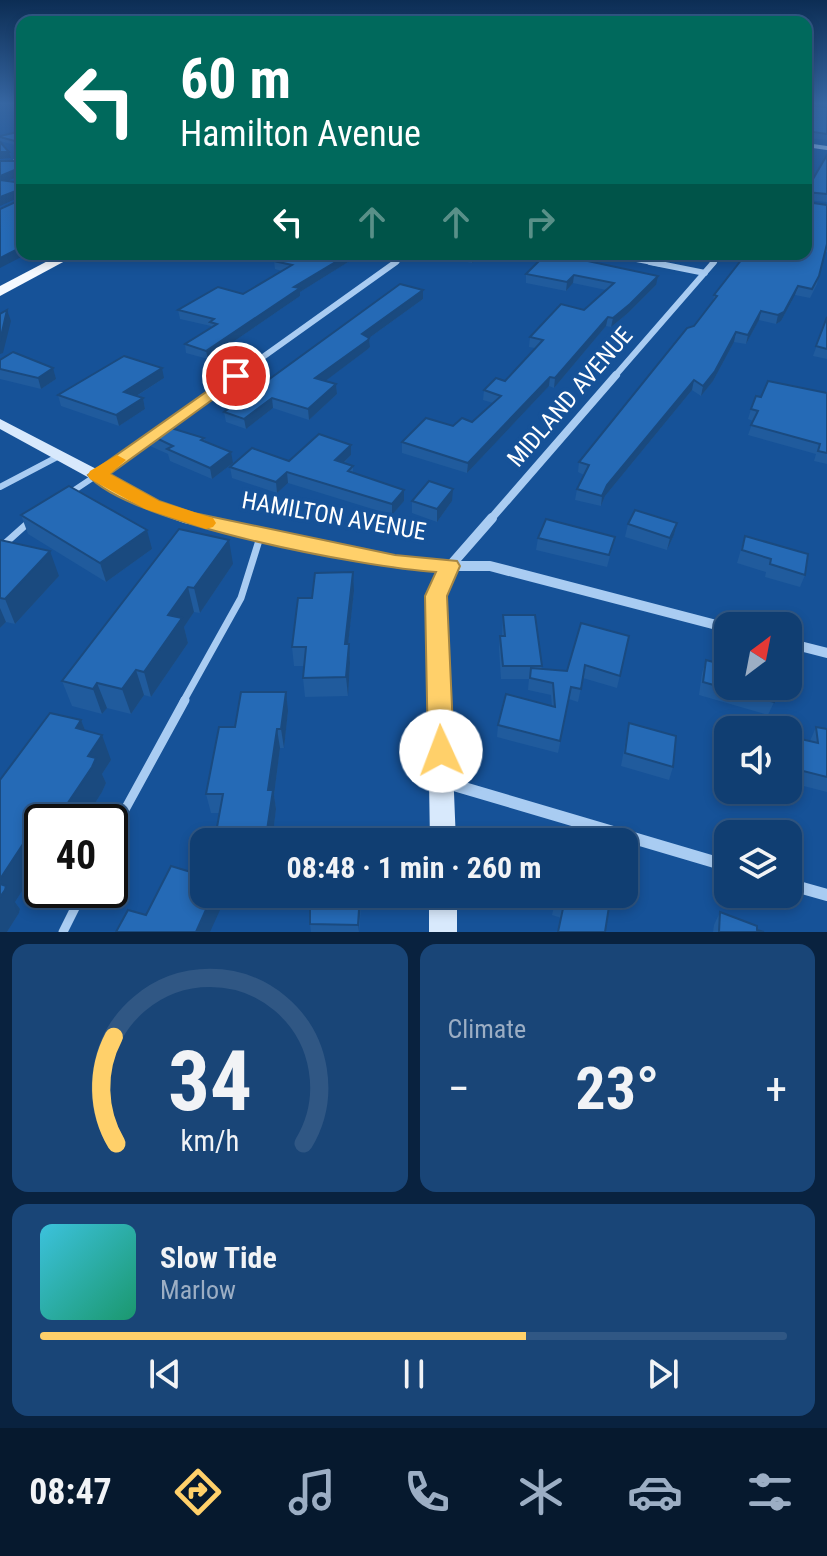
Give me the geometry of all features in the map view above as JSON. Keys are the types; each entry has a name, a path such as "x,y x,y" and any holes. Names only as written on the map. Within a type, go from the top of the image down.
{"main road":[{"path":"0,292 60,260"}],"street":[{"path":"97,475 399,260"},
{"path":"639,260 705,273"},
{"name":"MIDLAND AVENUE","path":"450,566 716,260"},
{"name":"HAMILTON AVENUE","path":"0,423 176,514 395,562 450,566 436,596 443,828"},
{"path":"450,566 490,566 714,624"},
{"path":"802,647 827,653"},
{"path":"442,781 714,862"},
{"path":"802,888 827,895"},
{"path":"443,908 443,932"}],"lane":[{"path":"0,487 59,456"},
{"path":"66,495 97,475"},
{"path":"0,548 32,519"},
{"path":"126,804 242,602 256,567 261,534"},
{"path":"63,932 75,908"}],"building":[{"path":"827,155 827,194 812,193 812,181"},
{"path":"0,161 16,161 16,169 0,176"},
{"path":"0,180 16,182 16,191 0,197"},
{"path":"16,202 16,250 0,258 0,209"},
{"path":"812,203 827,205 827,244 819,276 812,289 798,286 784,312 778,315 761,311 748,335 736,332 715,371 703,386 694,380 607,485 602,496 577,489 589,465 579,462 687,328 694,326 717,296 714,295 741,260 812,260"},
{"path":"339,260 294,287 300,288 206,351 185,344 217,324 210,322 214,319 178,310 218,287 243,294 292,265 274,261"},
{"path":"540,260 583,260 658,276 613,318 608,317 555,378 550,377 468,463 402,442 426,418 453,426 462,418 472,422 501,396 484,390 496,378 505,381 543,340 530,337 561,304 584,310 614,283 574,275 567,282 526,274"},
{"path":"400,284 423,290 362,334 368,340 315,378 336,384 308,409 272,398 244,419 224,412"},
{"path":"7,310 0,341 0,314"},
{"path":"827,317 827,349 816,346"},
{"path":"13,352 53,368 38,378 0,369 0,360"},
{"path":"124,356 162,368 124,392 143,398 116,415 58,395"},
{"path":"768,381 827,393 827,453 818,451 820,444 751,425 758,411 751,409 756,396 761,397"},
{"path":"161,425 204,438 201,440 231,452 210,468 167,449 173,446 148,434"},
{"path":"319,434 351,445 335,460 353,466 348,471 404,490 392,504 287,472 276,482 230,467 252,448 289,461"},
{"path":"429,481 453,489 437,509 412,501"},
{"path":"69,486 147,530 100,563 21,515"},
{"path":"635,510 677,523 670,538 628,524"},
{"path":"546,519 615,537 609,555 538,538"},
{"path":"179,529 229,540 194,588 188,587 168,615 182,618 144,672 136,670 122,689 97,683 93,689 62,681"},
{"path":"745,536 808,554 805,575 770,564 771,559 742,550"},
{"path":"0,540 50,551 5,599 0,598"},
{"path":"353,572 345,644 349,644 346,677 303,678 306,647 292,647 298,598 312,598 315,573"},
{"path":"503,615 535,615 542,666 503,666 500,636 505,636"},
{"path":"581,623 629,636 620,676 585,665 581,689 571,687 560,741 498,725 506,694 555,707 553,683 530,678 531,668 567,671"},
{"path":"706,660 714,662 714,685 703,682"},
{"path":"241,692 286,692 268,790 273,790 267,828 217,828 223,794 206,794 219,727 235,727"},
{"path":"50,713 81,720 76,728 102,735 88,756 96,758 92,767 67,804 24,804 24,843 0,879 0,780"},
{"path":"629,723 676,736 673,767 625,753"},
{"path":"816,727 827,729 827,777 802,771 802,739 818,743"},
{"path":"171,866 190,872 190,908 207,908 196,932 116,932 128,910 146,915"},
{"path":"0,884 6,886 0,897"},
{"path":"310,908 359,908 358,925 310,924"},
{"path":"563,908 609,908 605,932 558,932"},
{"path":"720,912 757,926 757,930 764,932 719,932"}],"slow traffic":[{"path":"117,460 97,475 152,505 206,523"}],"route":[{"path":"236,376 97,475 152,505 190,519 395,562 450,566 436,596 441,751"}]}
